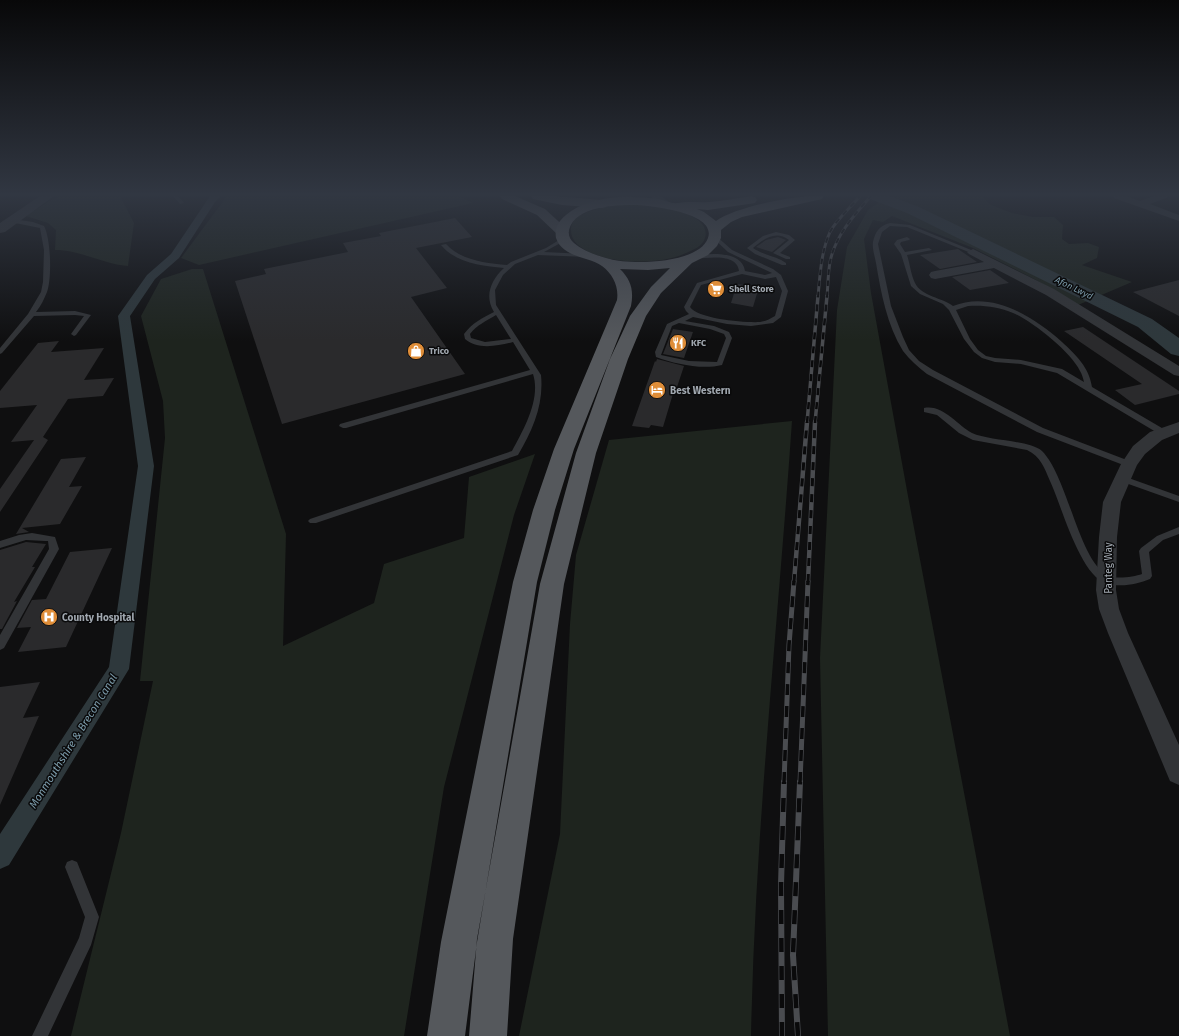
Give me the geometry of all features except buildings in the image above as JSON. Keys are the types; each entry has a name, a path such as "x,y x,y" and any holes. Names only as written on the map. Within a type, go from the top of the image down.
{"highway":[{"path":"446,1036 459,942 525,582 544,510 564,449 623,306 626,294 625,285 620,277 596,260 570,247 568,244"},
{"path":"488,1036 496,931 552,584 588,445 619,359 638,316 656,290 690,259 711,244"},
{"path":"596,260 639,266 672,264 690,259"}],"street":[{"path":"973,252 1050,292 1179,372"},
{"path":"935,275 995,264"},
{"name":"Panteg Way","path":"1171,430 1156,436 1139,450 1126,472 1112,502 1108,537 1106,590 1109,609 1118,633 1179,773"}],"lane":[{"path":"0,352 31,314 44,292 47,254 46,244"},
{"path":"313,521 515,453 535,412 540,389 537,375 493,304 492,290 501,274 509,267 549,244"},
{"path":"724,244 730,251 777,274 784,285 785,293 780,315 772,321 752,324 693,314 688,310 688,307 699,284 742,272 765,277 777,274"},
{"path":"755,244 751,247 754,252 775,258 784,264"},
{"path":"787,244 776,253 788,258"},
{"path":"875,244 890,312 904,345 914,360 930,372 1040,430 1179,498"},
{"path":"898,244 904,254 913,285 922,293 945,303 952,309 967,339 976,352 984,357 995,360 1022,362 1059,371 1171,430"},
{"path":"954,244 973,252"},
{"path":"444,245 459,257 474,262 509,267"},
{"path":"904,254 929,250"},
{"path":"534,254 596,260"},
{"path":"690,259 714,256 732,259 740,264 742,267 742,272"},
{"path":"952,309 959,305 985,305 1002,308 1022,315 1036,324 1075,359 1084,370 1088,387"},
{"path":"498,312 471,329 467,334 468,339 482,344 493,344 515,340"},
{"path":"31,314 75,313 88,315 74,334"},
{"path":"677,321 712,327 727,333 728,338 720,364 714,366 658,356 658,352 669,324 693,314"},
{"path":"343,426 534,371"},
{"path":"927,410 940,413 962,431 976,438 1029,448 1038,452 1046,462 1057,486 1085,556 1093,568 1107,580 1133,582 1147,576 1144,550 1160,538 1179,530"},
{"path":"0,545 20,537 40,535 52,539 54,549 0,645"},
{"path":"40,1036 86,940 92,917 72,867"}],"shaded area":[{"path":"55,244 131,244 128,266 109,263 74,252 55,250"},
{"path":"191,244 290,244 199,265 181,258"},
{"path":"701,244 695,249 675,257 646,261 615,260 601,257 588,252 578,245"},
{"path":"849,244 865,244 871,293 908,496 1010,1036 828,1036 820,658 837,310"},
{"path":"964,244 1092,244 1099,247 1097,258 1082,265 1132,282 1078,305 1036,280"},
{"path":"192,269 203,269 286,534 283,646 374,603 384,564 464,538 469,477 535,454 514,515 444,787 404,1036 71,1036 121,833 153,681 140,681 165,438 163,401 141,316 161,279"},
{"path":"792,421 762,805 753,959 751,1036 519,1036 560,834 570,624 576,555 609,440"}],"waterway":[{"name":"Monmouthshire & Brecon Canal","path":"0,856 119,669 146,466 124,316 151,277 175,256 182,244"},
{"name":"Afon Lwyd","path":"984,244 1145,323 1179,349"}],"railway":[{"path":"818,297 820,272 826,244"},
{"path":"827,297 830,262 835,244"},
{"path":"807,423 818,296"},
{"path":"815,423 827,296"},
{"path":"794,582 807,422"},
{"path":"808,582 815,422"},
{"path":"784,783 789,645 794,581"},
{"path":"800,783 808,581"},
{"path":"782,1036 781,885 784,782"},
{"path":"798,1036 793,955 800,782"}],"place":[{"name":"Shell Store","path":"716,289"},
{"name":"KFC","path":"678,343"},
{"name":"Trico","path":"416,351"},
{"name":"Best Western","path":"657,390"},
{"name":"County Hospital","path":"49,617"}]}
